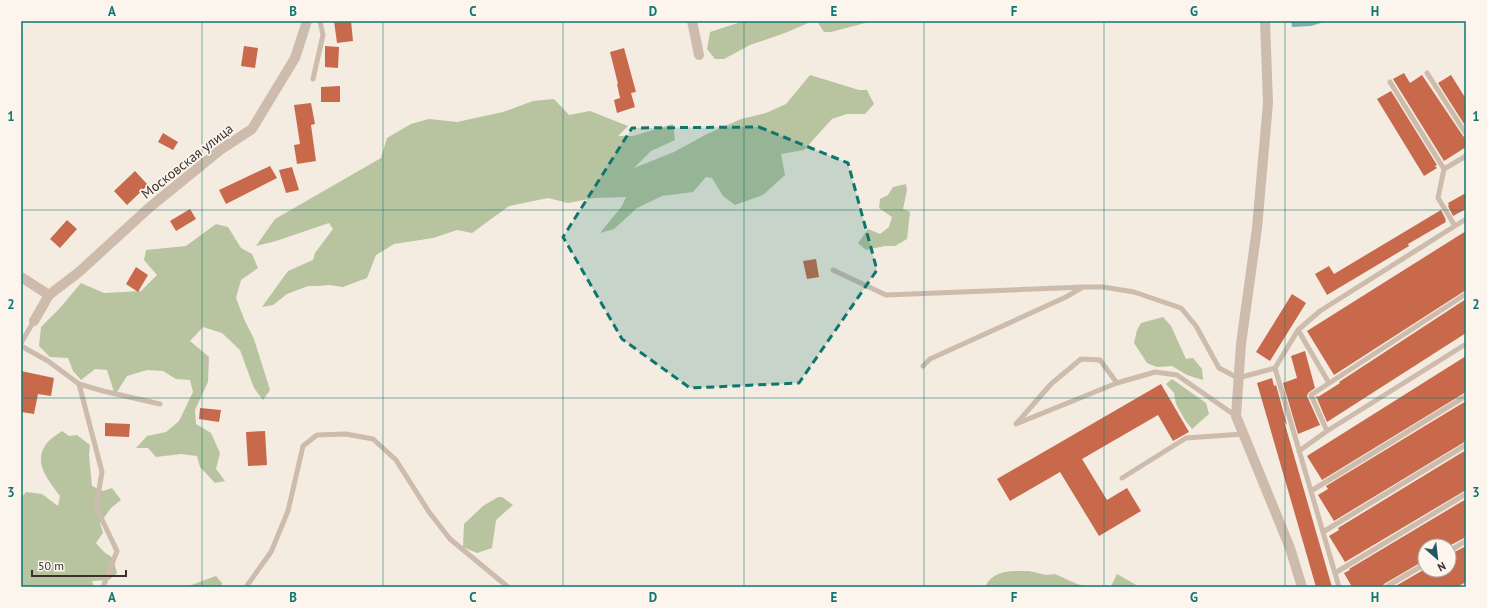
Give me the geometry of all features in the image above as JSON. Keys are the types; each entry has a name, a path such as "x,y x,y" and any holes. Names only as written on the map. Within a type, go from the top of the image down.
{"street":[{"name":"Московская улица","path":"49,295 79,272 150,207 220,150 252,128 295,58 307,21"},
{"path":"692,21 699,55"},
{"path":"1265,21 1268,103 1257,228 1241,344 1236,416 1290,548 1302,587"},
{"path":"21,277 49,295 34,321"}],"lane":[{"path":"313,79 323,34 320,21"},
{"path":"1427,73 1466,134"},
{"path":"1390,82 1444,169 1438,198 1455,226"},
{"path":"1444,169 1466,156"},
{"path":"833,270 886,295 1084,287 1103,287 1134,292 1181,308 1196,326 1219,368 1238,378 1275,368 1298,330 1320,311 1466,219"},
{"path":"923,366 930,359 1066,297 1084,287"},
{"path":"1327,431 1310,395 1466,294"},
{"path":"21,343 34,321"},
{"path":"1298,330 1329,383"},
{"path":"1299,451 1327,431 1466,344"},
{"path":"21,346 48,361 79,384 160,404"},
{"path":"1117,383 1100,360 1081,359 1051,384 1016,424 1117,383 1155,372 1177,375 1236,416"},
{"path":"1275,368 1339,587"},
{"path":"79,384 102,472 96,508 117,551 103,587"},
{"path":"1311,491 1466,396"},
{"path":"246,587 271,552 288,511 303,446 317,435 346,434 373,438 396,460 429,512 450,539 508,587"},
{"path":"1122,478 1186,438 1244,434"},
{"path":"1323,532 1466,444"},
{"path":"1335,573 1466,494"},
{"path":"1457,546 1466,541"},
{"path":"1386,587 1417,569"}],"highlighted area":[{"path":"759,127 848,163 877,270 799,383 690,388 622,339 563,237 632,128"}],"green space":[{"path":"744,21 813,21 785,33 750,45 724,59 715,59 707,49 710,32"},
{"path":"817,21 873,21 831,32 824,32"},
{"path":"810,75 859,90 867,90 874,104 865,114 847,114 832,119 804,150 781,154 785,175 763,195 735,205 723,196 712,178 706,177 693,192 662,196 637,208 614,229 600,233 622,206 626,197 594,198 568,203 548,198 509,206 472,233 457,230 433,238 394,244 376,255 367,278 343,287 329,285 308,286 287,294 273,305 262,307 288,271 313,260 315,253 333,229 329,223 276,241 256,246 275,219 381,158 387,138 411,124 429,119 457,122 503,112 533,101 554,99 569,115 590,111 628,126 618,136 633,136 673,124 675,140 651,151 634,168 674,152 707,134 741,119 766,113 786,104"},
{"path":"906,184 907,190 903,209 910,212 907,239 895,246 885,246 866,250 858,243 868,229 880,234 889,227 892,217 879,208 880,199 888,195 893,187"},
{"path":"216,224 228,227 241,248 252,254 258,268 241,280 236,298 254,339 270,390 263,400 254,388 240,350 222,333 203,327 190,341 209,357 208,382 195,410 196,424 211,433 220,453 216,469 225,481 215,483 200,467 197,456 181,454 156,457 148,448 136,448 147,436 166,432 179,421 193,392 190,380 176,379 163,371 147,370 127,376 115,395 107,370 95,369 81,380 73,371 68,358 50,357 39,346 41,327 60,308 81,283 104,293 141,291 157,275 144,260 146,250 186,246"},
{"path":"1163,317 1171,326 1186,359 1193,358 1202,369 1203,380 1187,375 1172,366 1157,367 1147,363 1134,343 1137,330 1141,323"},
{"path":"1172,379 1206,403 1209,414 1192,429 1176,404 1174,393 1166,384"},
{"path":"62,431 69,436 77,435 90,445 89,455 92,486 103,491 112,488 121,500 111,508 100,523 103,533 96,543 104,552 113,558 117,573 109,580 92,581 94,587 21,587 21,498 26,492 42,494 58,506 60,496 43,471 41,457 47,443"},
{"path":"498,497 502,497 513,505 496,520 492,548 477,553 463,547 464,524 483,506"},
{"path":"1010,571 1029,571 1046,575 1055,574 1077,584 1090,587 985,587 993,577 998,574"},
{"path":"1117,574 1139,587 1104,587 1111,586"},
{"path":"216,576 222,583 221,587 186,587"}],"water":[{"path":"1291,21 1327,21 1311,26 1292,27"}],"building":[{"path":"334,21 351,21 353,41 337,43"},
{"path":"244,46 258,48 255,68 241,66"},
{"path":"325,46 339,47 338,68 325,67"},
{"path":"624,48 636,92 631,93 635,107 617,113 614,100 620,98 610,52"},
{"path":"1404,73 1410,83 1422,75 1463,136 1466,138 1466,147 1444,161 1393,79"},
{"path":"1451,75 1466,99 1466,127 1438,83"},
{"path":"340,86 340,102 321,102 321,87"},
{"path":"1391,91 1437,165 1435,166 1437,168 1424,176 1377,99"},
{"path":"311,103 315,124 311,125 316,161 297,164 294,145 300,144 294,105"},
{"path":"163,133 178,142 173,150 158,142"},
{"path":"270,166 277,178 226,204 219,190"},
{"path":"292,167 299,190 286,193 279,170"},
{"path":"135,171 148,185 127,205 114,191"},
{"path":"1466,193 1466,209 1453,216 1448,203"},
{"path":"190,209 196,219 176,231 170,221"},
{"path":"1441,210 1446,222 1327,295 1315,274 1329,266 1334,274"},
{"path":"67,220 77,229 60,248 50,239"},
{"path":"1466,231 1466,290 1334,375 1307,331"},
{"path":"816,259 819,277 807,279 803,261"},
{"path":"136,267 148,275 138,292 126,284"},
{"path":"1292,294 1306,303 1270,361 1256,352"},
{"path":"1466,299 1466,333 1327,422 1316,396 1318,397 1340,383 1339,382"},
{"path":"1305,351 1315,388 1308,393 1307,396 1320,425 1298,434 1283,383 1297,378 1291,356"},
{"path":"1466,356 1466,392 1322,480 1307,456"},
{"path":"21,371 54,378 51,396 38,394 34,414 21,412"},
{"path":"1272,378 1274,386 1276,385 1287,425 1284,421 1332,587 1316,587 1257,383"},
{"path":"1161,384 1189,432 1173,441 1158,415 1082,459 1107,500 1127,488 1141,511 1099,536 1060,472 1010,501 997,479"},
{"path":"1466,401 1466,441 1334,521 1318,495 1328,489 1326,486"},
{"path":"200,408 221,410 219,422 199,419"},
{"path":"105,423 130,424 129,437 105,436"},
{"path":"265,431 267,465 248,466 246,432"},
{"path":"1466,450 1466,490 1345,562 1329,536 1339,530 1338,528"},
{"path":"1466,499 1466,537 1457,542 1457,538 1417,538 1417,565 1384,584 1382,587 1352,587 1344,573 1350,570 1349,569"},
{"path":"1466,546 1466,582 1457,587 1394,587 1417,574 1417,578 1457,578 1457,551"}]}
